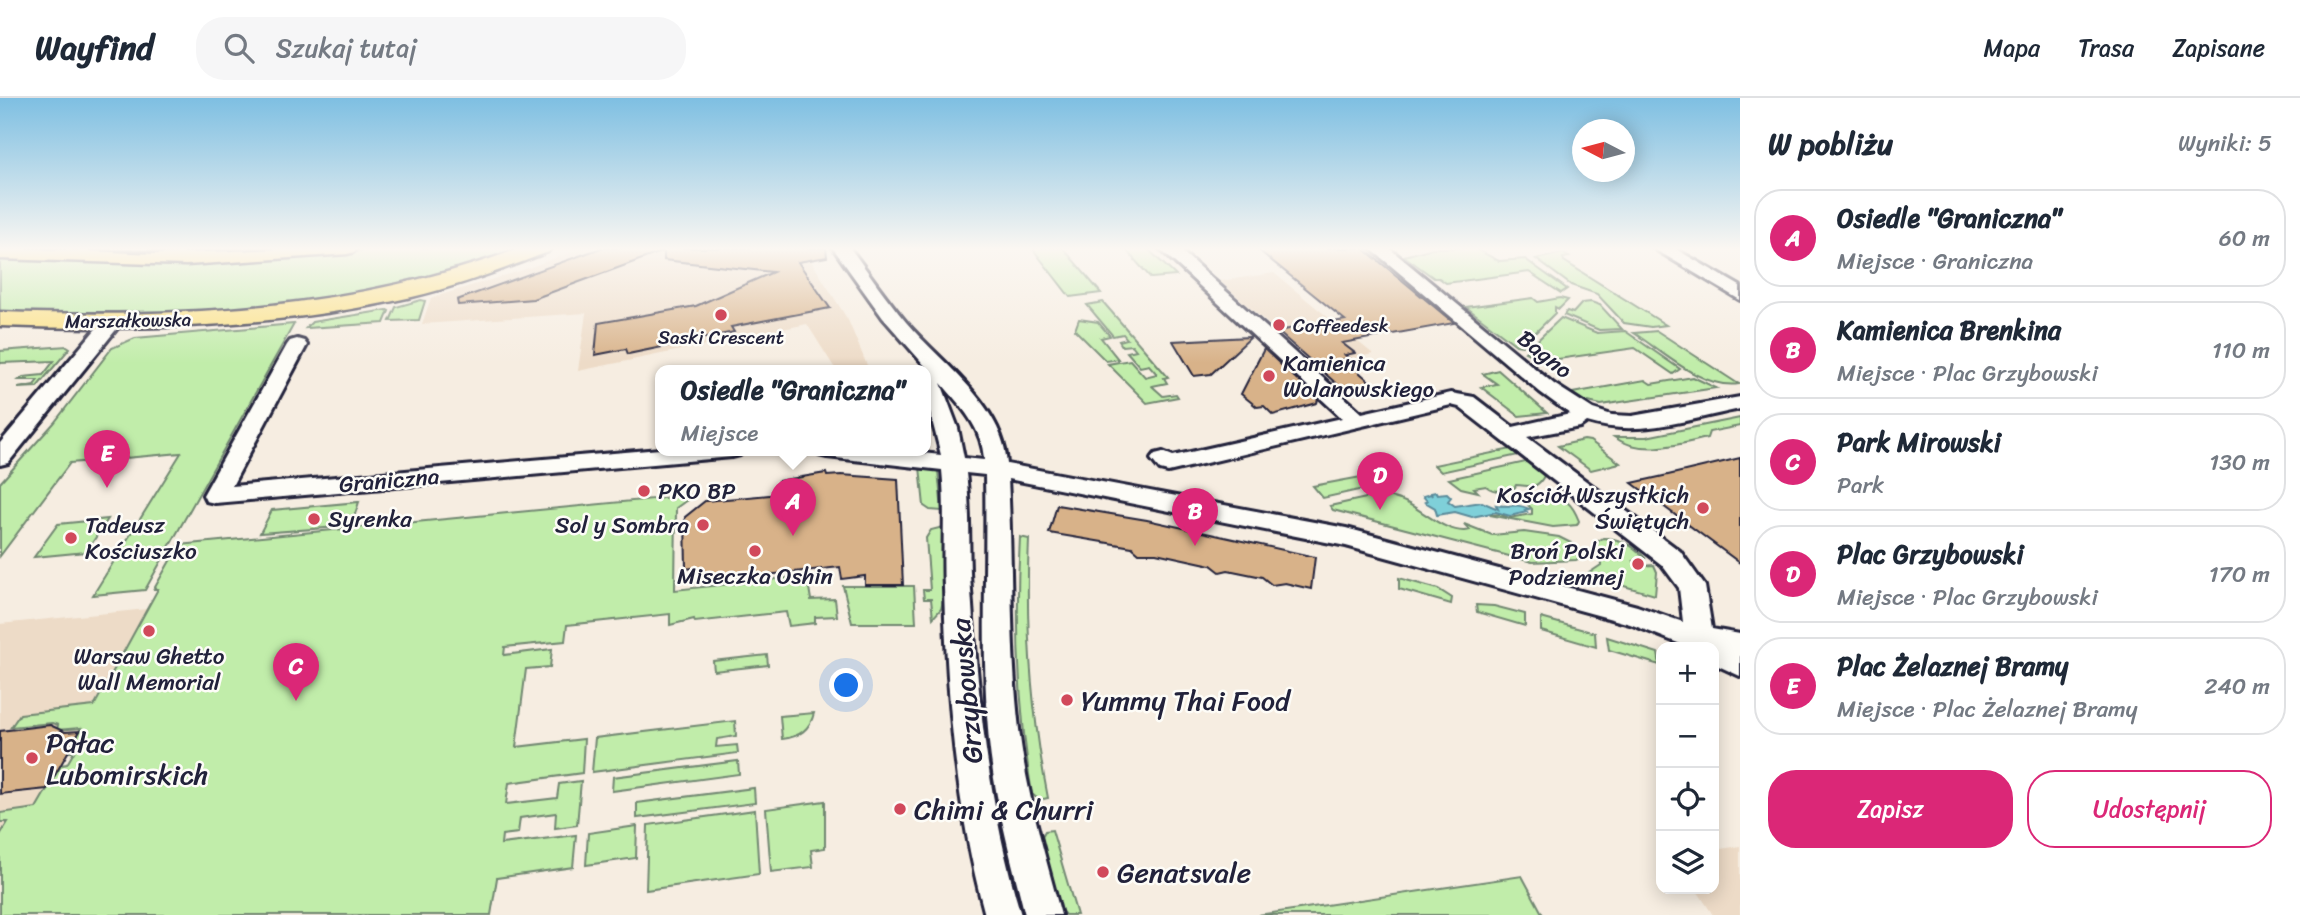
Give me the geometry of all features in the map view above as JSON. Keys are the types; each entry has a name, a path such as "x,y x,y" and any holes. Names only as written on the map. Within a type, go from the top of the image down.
{"main road":[{"name":"Marszałkowska","path":"0,319 111,322 257,314 351,301 419,286"}],"street":[{"path":"870,286 906,333"},
{"path":"1209,286 1357,420"},
{"name":"Bagno","path":"1424,286 1547,388 1585,414"},
{"path":"0,458 22,435 111,322"},
{"name":"Grzybowska","path":"906,333 922,365"},
{"name":"Grzybowska","path":"906,333 948,377 995,445 997,600 1006,746 1018,813 1043,915"},
{"name":"Graniczna","path":"297,345 215,495 663,456"},
{"name":"Grzybowska","path":"931,387 949,432 955,463 957,585 968,743 977,806 1003,915"},
{"path":"1163,460 1168,465 1456,399 1470,404 1510,434 1681,568 1692,586 1706,642"},
{"path":"1510,434 1572,422 1585,414 1610,422 1632,423 1740,403"},
{"path":"886,456 996,468 1346,537 1637,616 1698,642"},
{"path":"1716,642 1720,640 1740,645"},
{"path":"1719,653 1740,665"}],"shaded area":[{"path":"470,286 827,286 848,320 867,365 833,365 807,324 578,371 586,313 422,324 431,298"},
{"path":"1226,286 1290,286 1373,354 1358,357 1355,369 1375,386 1348,394"},
{"path":"147,609 37,807 0,879 0,624"},
{"path":"1740,846 1740,915 1713,915 1699,894 1719,894 1719,849"}],"green space":[{"path":"0,286 392,286 332,301 187,316 0,315"},
{"path":"1062,286 1095,286 1101,293 1070,297"},
{"path":"1551,286 1563,286 1567,289 1561,293"},
{"path":"1574,286 1604,286 1666,325 1651,327 1624,323 1597,294"},
{"path":"1533,298 1538,302 1560,298 1568,300 1559,309 1555,307 1555,313 1522,346 1516,345 1466,307"},
{"path":"425,301 419,320 390,321 396,307"},
{"path":"1103,302 1168,377 1164,378 1167,383 1152,386 1163,396 1176,394 1178,397 1147,403 1108,364 1130,360 1145,377 1157,374 1149,365 1140,367 1127,352 1136,350 1132,345 1122,346 1119,341 1127,339 1123,334 1113,336 1087,305"},
{"path":"1582,303 1600,305 1622,329 1599,330 1564,315 1567,311 1573,313"},
{"path":"389,311 384,323 306,328 312,322"},
{"path":"1561,318 1597,333 1625,331 1680,369 1673,374 1635,348 1544,361 1525,352"},
{"path":"1079,319 1098,322 1110,336 1101,338 1118,359 1106,361 1075,330"},
{"path":"294,324 145,590 93,595 181,453 70,463 0,556 0,483 54,423 112,348 135,338"},
{"path":"1657,331 1739,384 1725,384 1698,376 1634,333"},
{"path":"67,346 70,348 37,387 18,388 34,385 38,380 19,380 23,377 43,375 54,361 0,363 0,351"},
{"path":"1498,370 1547,413 1519,416 1481,387 1497,384 1483,374"},
{"path":"1693,377 1716,388 1601,405 1584,401 1572,393 1645,380 1651,384"},
{"path":"1740,418 1740,426 1709,432 1707,438 1672,446 1647,448 1624,443 1614,437 1646,437"},
{"path":"1590,441 1620,463 1591,470 1558,446"},
{"path":"1516,448 1523,454 1441,472 1434,465"},
{"path":"1530,461 1544,476 1535,485 1516,485 1514,489 1503,491 1492,490 1486,486 1474,488 1478,492 1461,488 1449,479"},
{"path":"920,467 938,471 942,511 930,510 924,506"},
{"path":"1366,476 1377,486 1323,498 1313,486"},
{"path":"1384,494 1405,502 1445,526 1462,531 1470,530 1464,524 1492,535 1524,532 1559,537 1577,546 1581,557 1576,560 1532,562 1333,510 1330,506"},
{"path":"694,495 676,508 675,590 795,577 809,588 811,600 835,599 837,616 815,617 815,623 789,626 786,612 695,622 694,619 670,625 670,614 567,625 565,641 505,647 504,655 552,649 550,667 526,669 516,747 584,739 582,773 509,783 506,804 557,798 559,784 581,781 577,825 555,828 556,813 520,818 518,833 502,835 501,844 576,835 573,867 497,878 491,915 0,915 0,835 8,822 0,822 0,813 36,808 61,765 67,764 74,752 68,752 81,728 57,730 58,725 52,723 11,727 20,714 94,706 179,545"},
{"path":"1547,496 1568,503 1579,521 1577,525 1553,527 1490,515 1500,514 1509,518 1532,514 1532,509 1523,500 1543,499"},
{"path":"359,502 351,526 260,533 272,510"},
{"path":"108,519 86,552 34,557 58,524"},
{"path":"943,527 943,601 941,609 933,618 931,599 924,599 923,590 930,590 926,538 931,530"},
{"path":"1020,537 1029,539 1031,669 1037,733 1048,798 1039,800 1032,794 1021,698 1018,634"},
{"path":"1603,538 1621,541 1636,550 1645,558 1634,561 1639,566 1654,565 1657,572 1655,595 1589,576 1589,573 1601,565 1600,553 1594,544"},
{"path":"1399,578 1438,589 1452,598 1451,604 1399,589"},
{"path":"843,586 914,586 916,623 852,623"},
{"path":"1476,605 1494,606 1525,614 1525,626 1477,612"},
{"path":"1541,618 1595,633 1596,647 1541,631"},
{"path":"1607,637 1656,652 1656,664 1609,650"},
{"path":"767,655 768,665 714,671 713,661"},
{"path":"814,713 803,732 782,739 780,716"},
{"path":"735,721 736,736 717,739 716,747 737,745 738,753 592,772 595,738"},
{"path":"738,761 739,774 612,791 613,777"},
{"path":"754,788 755,803 637,818 637,803"},
{"path":"825,801 825,848 811,850 813,867 771,872 766,809"},
{"path":"755,810 759,874 646,890 648,825"},
{"path":"637,826 636,858 586,865 588,833"},
{"path":"1052,830 1077,915 1065,915 1059,908 1041,838 1045,831"},
{"path":"1522,876 1543,915 1258,915"}],"water":[{"path":"1431,493 1447,493 1451,497 1448,501 1455,506 1482,502 1498,509 1496,505 1529,509 1525,510 1527,512 1510,516 1496,512 1472,517 1455,512 1437,515 1435,508 1425,502 1427,501 1423,496 1432,496"}],"building":[{"name":"Saski Crescent","path":"495,286 568,286 533,299 458,305 457,300"},
{"name":"Saski Crescent","path":"741,286 815,286 830,308 731,327 734,332 628,354 626,349 595,355 598,323 696,306"},
{"path":"1303,286 1409,286 1454,323 1342,343 1355,353 1345,355 1349,358 1344,359 1375,386 1348,394 1277,331 1345,320"},
{"path":"1251,337 1211,374 1194,376 1173,341"},
{"path":"1264,349 1318,399 1317,403 1273,415 1264,406 1257,407 1241,394"},
{"name":"Kościół Wszystkich Świętych","path":"1740,458 1740,563 1632,483 1668,475"},
{"path":"826,473 827,476 898,479 903,585 865,585 865,576 842,579 840,567 693,583 693,568 686,569 685,517 705,501 780,494 778,481"},
{"path":"1057,505 1147,520 1315,557 1311,589 1285,583 1272,585 1262,577 1228,570 1220,572 1211,565 1156,553 1139,553 1132,547 1049,533"},
{"name":"Pałac Lubomirskich","path":"50,725 65,732 80,731 47,789 0,794 0,731"}],"place":[{"name":"Saski Crescent","path":"721,315"},
{"name":"Coffeedesk","path":"1279,325"},
{"name":"Kamienica Wolanowskiego","path":"1269,376"},
{"name":"Plac Żelaznej Bramy","path":"107,488"},
{"name":"PKO BP","path":"644,491"},
{"name":"Kościół Wszystkich Świętych","path":"1703,508"},
{"name":"Plac Grzybowski","path":"1380,510"},
{"name":"Syrenka","path":"314,519"},
{"name":"Sol y Sombra","path":"703,525"},
{"name":"Osiedle \"Graniczna\"","path":"793,536"},
{"name":"Tadeusz Kościuszko","path":"71,538"},
{"name":"Kamienica Brenkina","path":"1195,546"},
{"name":"Miseczka Oshin","path":"755,551"},
{"name":"Broń Polski Podziemnej","path":"1638,564"},
{"name":"Warsaw Ghetto Wall Memorial","path":"149,631"},
{"name":"Yummy Thai Food","path":"1067,700"},
{"name":"Park Mirowski","path":"296,701"},
{"name":"Pałac Lubomirskich","path":"32,758"},
{"name":"Chimi & Churri","path":"900,809"},
{"name":"Genatsvale","path":"1103,872"}]}
